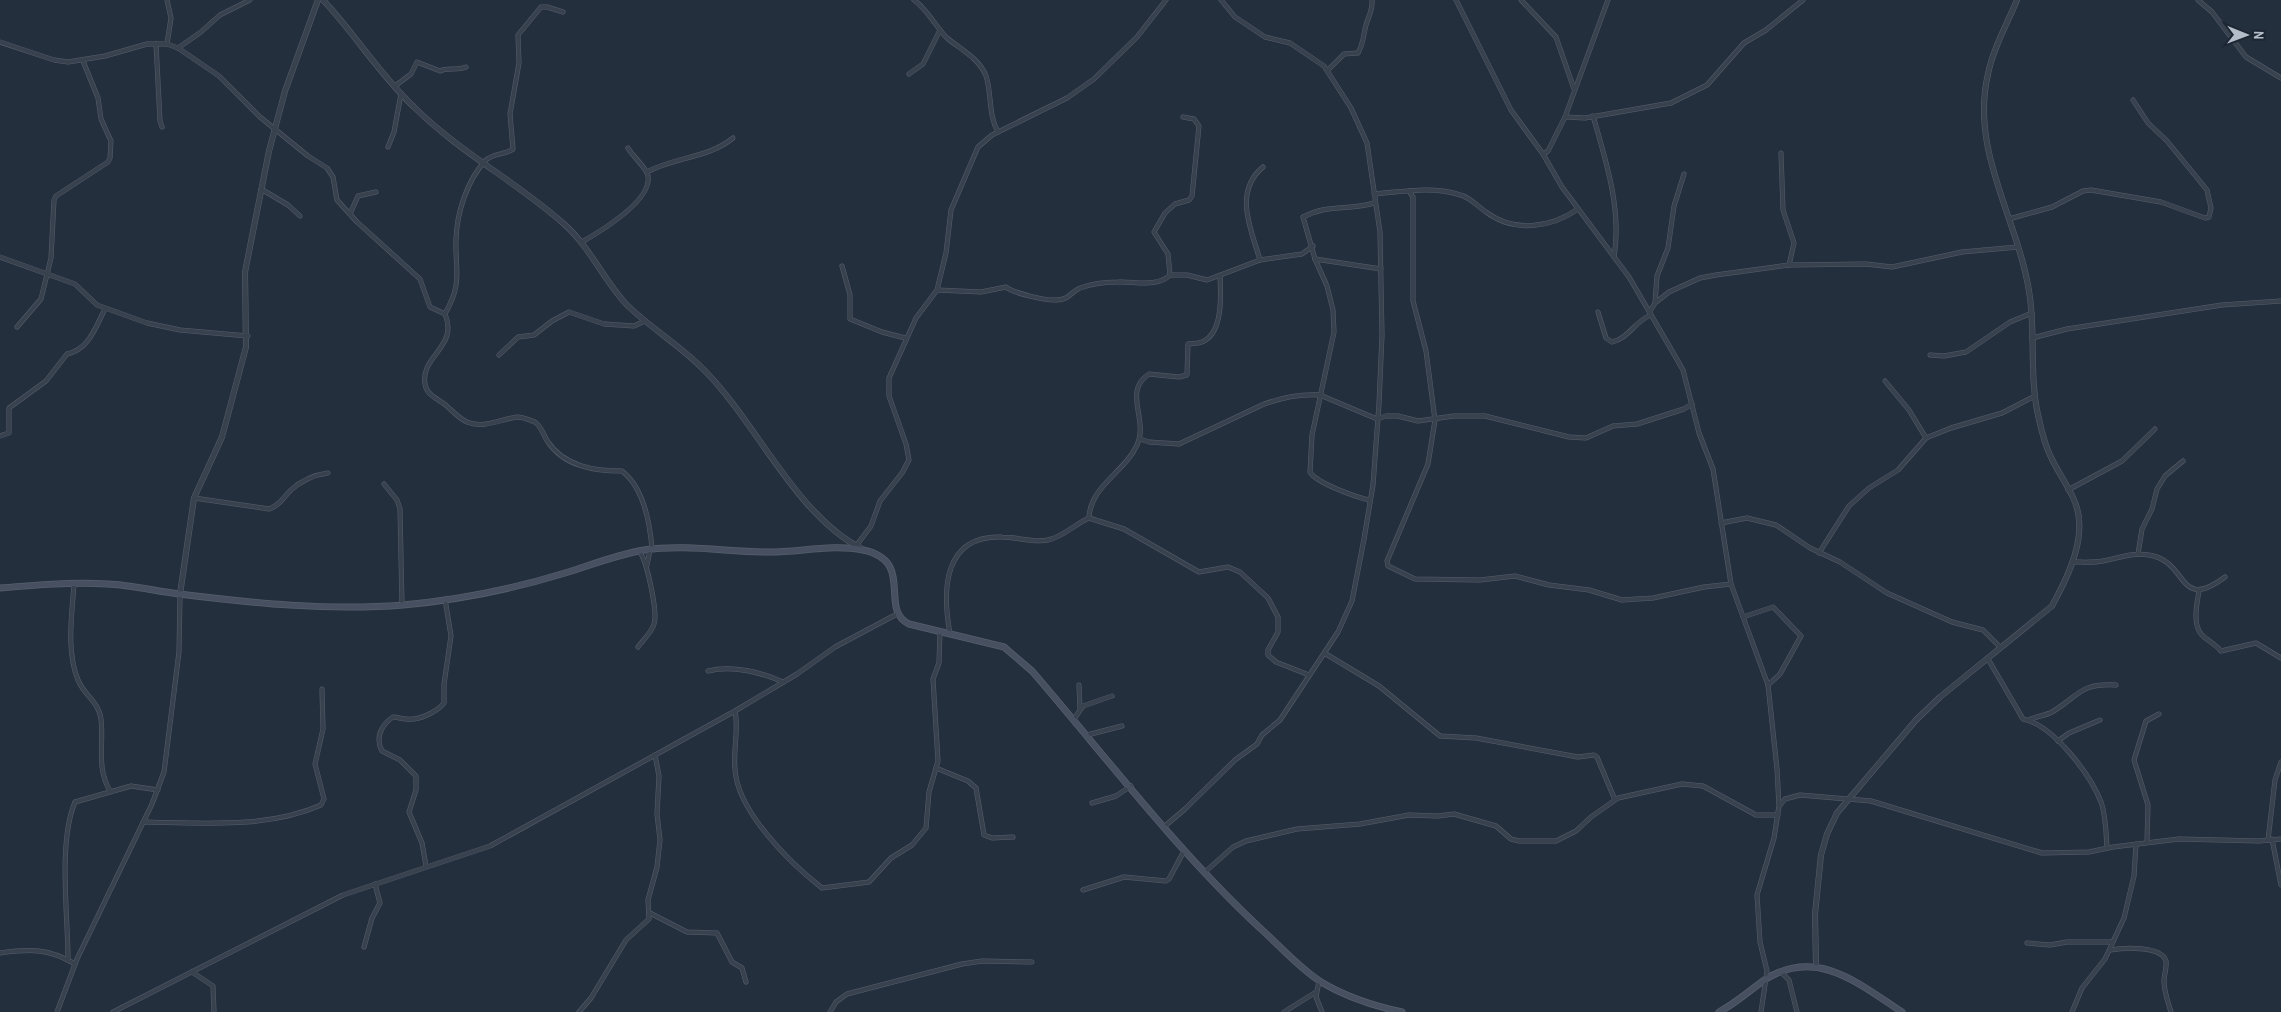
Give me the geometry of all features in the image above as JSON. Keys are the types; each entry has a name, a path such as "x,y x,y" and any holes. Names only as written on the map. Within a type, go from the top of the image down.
{"main road":[{"path":"0,588 107,584 180,594 313,605 402,605 445,600 527,583 616,555 639,551 690,548 770,552 840,548 865,550 882,558 893,572 897,614 901,621 990,643 1014,654 1032,671 1165,826 1184,851 1244,912 1319,981 1361,1001 1402,1012"},
{"path":"1718,1012 1781,972 1816,965 1839,973 1902,1012"}],"street":[{"path":"166,44 171,18 167,0"},
{"path":"178,48 207,28 220,15 250,0"},
{"path":"57,1012 76,964 158,790 167,755 179,652 180,594 194,498 222,437 248,336 244,302 245,272 274,128 318,0"},
{"path":"324,0 401,94 449,137 550,212 582,242 625,302 706,372 808,502 847,541 865,550"},
{"path":"914,0 922,6 940,30 977,62 985,73 990,92 993,124 998,132"},
{"path":"856,546 871,526 880,502 902,473 909,460 906,444 896,419 888,388 895,362 916,318 937,290 946,253 951,210 957,192 978,147 998,132 1054,105 1094,79 1137,38 1166,0"},
{"path":"1165,826 1236,760 1257,744 1262,735 1280,720 1310,674 1326,654 1352,601 1374,472 1382,335 1380,232 1374,203 1367,143 1351,108 1328,70 1290,43 1265,37 1236,17 1221,0"},
{"path":"1328,70 1344,54 1358,53 1365,39 1365,28 1372,11 1372,0"},
{"path":"1456,0 1512,110 1578,209 1614,257 1650,313 1683,370 1699,433 1713,470 1731,584 1768,685 1779,806 1774,838 1757,894 1760,942 1767,971 1761,1012"},
{"path":"1521,0 1559,43 1574,89"},
{"path":"1543,154 1548,151 1565,117 1608,0"},
{"path":"1565,117 1593,116 1672,103 1698,90 1711,80 1744,43 1766,30 1803,0"},
{"path":"1816,965 1815,914 1820,855 1827,834 1846,800 1867,780 1916,720 1940,697 2052,606 2072,562 2080,521 2076,505 2049,454 2034,396 2032,313 2029,290 2018,247 1990,164 1985,138 1984,101 1988,73 2017,0"},
{"path":"2198,0 2212,12 2246,57 2281,78"},
{"path":"563,12 540,7 520,32 518,72 512,90 510,114 513,149 484,162 472,181 461,205 456,242 458,280 452,300 445,314 449,329 444,343 425,373 425,384 430,394 459,418 472,424 497,423 518,417 535,422 554,449 571,462 585,468 610,472 622,471 628,476 643,502 651,534 651,550 647,568"},
{"path":"909,74 923,64 940,30"},
{"path":"0,42 54,60 83,61 147,44 166,44 178,48 219,76 260,118 331,172 335,196 350,214 420,279 430,307 445,314"},
{"path":"156,44 162,127"},
{"path":"17,327 41,299 46,272 51,258 54,200 61,193 108,162 110,158 111,141 101,119 100,104 83,61"},
{"path":"395,86 411,74 417,62 438,71 466,67"},
{"path":"388,147 394,132 401,94"},
{"path":"2009,219 2052,207 2091,190 2161,202 2205,218 2208,216 2211,208 2207,190 2167,141 2148,123 2133,100"},
{"path":"1593,116 1609,174 1617,233 1614,257"},
{"path":"937,290 981,292 1006,287 1013,293 1022,293 1046,300 1058,300 1069,298 1078,289 1118,282 1147,283 1165,280 1170,274 1168,254 1154,232 1165,213 1174,204 1189,200 1192,196 1199,126 1194,119 1183,117"},
{"path":"647,172 664,164 723,146 733,138"},
{"path":"582,242 602,231 639,201 648,185 647,172 636,161 628,148"},
{"path":"1782,153 1783,210 1794,243 1789,265"},
{"path":"1260,260 1247,218 1246,197 1252,177 1263,167"},
{"path":"1598,312 1606,338 1612,342 1627,334 1650,313 1655,303 1657,276 1668,248 1674,206 1684,174"},
{"path":"262,189 288,205 300,216"},
{"path":"1374,194 1442,190 1471,200 1499,220 1518,225 1547,225 1562,220 1578,209"},
{"path":"350,214 358,196 376,192"},
{"path":"1409,192 1413,197 1414,312 1426,351 1435,420 1428,464 1387,561 1388,566 1394,571 1425,580 1480,580 1515,576 1548,585 1589,590 1622,600 1653,598 1704,587 1731,584"},
{"path":"1369,500 1339,490 1311,475 1310,451 1334,332 1334,319 1327,286 1315,259 1313,246 1303,218 1322,209 1374,203"},
{"path":"1170,274 1187,274 1207,280 1260,260 1295,256 1313,246"},
{"path":"1655,303 1669,292 1700,278 1789,265 1866,264 1892,267 1962,252 2018,247"},
{"path":"0,257 75,284 105,309 164,327 248,336"},
{"path":"1315,259 1380,269"},
{"path":"842,266 850,295 850,319 882,332 906,338"},
{"path":"1089,518 1092,502 1137,447 1140,439 1141,424 1135,399 1138,385 1150,374 1179,377 1187,375 1188,344 1202,343 1210,337 1215,327 1220,304 1220,276"},
{"path":"2032,338 2067,329 2222,305 2281,301"},
{"path":"0,436 9,433 8,408 46,381 67,354 79,351 85,345 105,309"},
{"path":"499,355 518,337 534,335 552,321 569,312 604,324 634,326 645,321"},
{"path":"1930,355 1944,356 1966,352 2010,322 2032,313"},
{"path":"1885,381 1909,410 1926,438"},
{"path":"1140,439 1149,442 1179,444 1274,400 1320,395 1377,419 1386,416 1398,416 1418,421 1454,416 1485,416 1569,437 1586,438 1613,426 1637,424 1684,409 1692,404"},
{"path":"1819,553 1849,506 1869,488 1898,470 1926,438 1951,428 2002,413 2034,396"},
{"path":"2068,490 2091,480 2122,461 2155,429"},
{"path":"2138,554 2142,529 2152,509 2157,489 2165,476 2183,462"},
{"path":"194,498 269,509 278,505 292,489 309,477 328,473"},
{"path":"384,484 397,500 400,509 402,605"},
{"path":"950,634 945,608 945,588 947,577 961,549 976,542 1000,537 1048,540 1089,518 1124,529 1199,572 1228,567 1240,572 1268,598 1278,617 1278,632 1268,650 1268,655 1276,662 1310,674"},
{"path":"1721,524 1736,518 1767,522 1789,532 1800,542 1840,562 1881,589 1952,622 1983,630 2001,648"},
{"path":"638,647 652,629 655,620 647,568 639,551"},
{"path":"2072,562 2096,562 2138,554 2152,555 2164,560 2192,589 2199,591 2215,585 2225,577"},
{"path":"74,584 71,642 74,664 78,680 99,709 102,774 110,790"},
{"path":"2199,591 2197,608 2198,628 2203,636 2214,642 2221,651 2256,643 2281,658"},
{"path":"426,866 422,843 409,812 416,790 416,776 400,760 382,751 378,742 382,728 393,717 407,720 427,715 444,703 444,684 451,636 445,600"},
{"path":"1743,617 1773,607 1801,636 1780,674 1768,685"},
{"path":"113,1012 315,908 375,884 490,846 735,711 835,647 897,614"},
{"path":"735,711 737,727 736,780 750,812 788,856 822,888 869,882 892,858 923,834 928,824 929,792 938,753 933,679 938,663 940,631"},
{"path":"1326,654 1379,686 1440,736 1476,738 1578,758 1594,755 1597,757 1615,800"},
{"path":"1988,658 2021,717 2036,723 2075,758 2102,803 2107,848"},
{"path":"708,671 730,668 762,674 782,682"},
{"path":"1079,685 1080,709"},
{"path":"2029,720 2052,712 2074,694 2088,687 2116,685"},
{"path":"143,822 226,823 250,821 277,818 321,805 324,799 315,764 323,729 322,689"},
{"path":"1074,720 1080,709 1086,704 1112,696"},
{"path":"2147,842 2148,805 2134,760 2146,721 2159,714"},
{"path":"2036,718 2036,723"},
{"path":"2058,741 2069,733 2100,720"},
{"path":"1087,735 1122,726"},
{"path":"579,1012 591,998 626,940 646,923 650,913 648,900 657,866 660,840 657,814 659,776 655,756"},
{"path":"2281,762 2275,780 2270,839 2281,885"},
{"path":"936,768 968,781 976,788 984,835 992,838 1013,837"},
{"path":"1205,872 1233,847 1246,841 1297,829 1360,824 1409,815 1438,816 1454,814 1496,826 1511,839 1518,841 1556,841 1576,831 1590,816 1626,794 1692,784 1703,786 1756,815 1778,815"},
{"path":"68,959 65,886 69,821 72,807 78,799 110,790 140,786 158,790"},
{"path":"1092,804 1116,796 1131,786"},
{"path":"1779,806 1785,798 1791,796 1871,801 2042,853 2065,854 2179,839 2281,839"},
{"path":"2072,1012 2082,988 2099,968 2110,950 2124,918 2134,876 2136,844"},
{"path":"1083,890 1124,877 1166,881 1169,879 1184,851"},
{"path":"364,947 372,918 380,903 375,884"},
{"path":"650,913 686,932 717,933 732,962 742,968 746,982"},
{"path":"2026,943 2050,945 2067,942 2113,942"},
{"path":"2110,950 2137,948 2151,951 2163,958 2166,962 2165,993 2171,1012"},
{"path":"0,954 35,950 47,951 76,964"},
{"path":"830,1012 836,1002 847,994 935,969 982,961 1032,962"},
{"path":"192,972 213,986 214,1012"},
{"path":"1781,972 1789,980 1798,1012"},
{"path":"1319,981 1316,992 1322,1012"},
{"path":"1284,1012 1316,992"}]}
